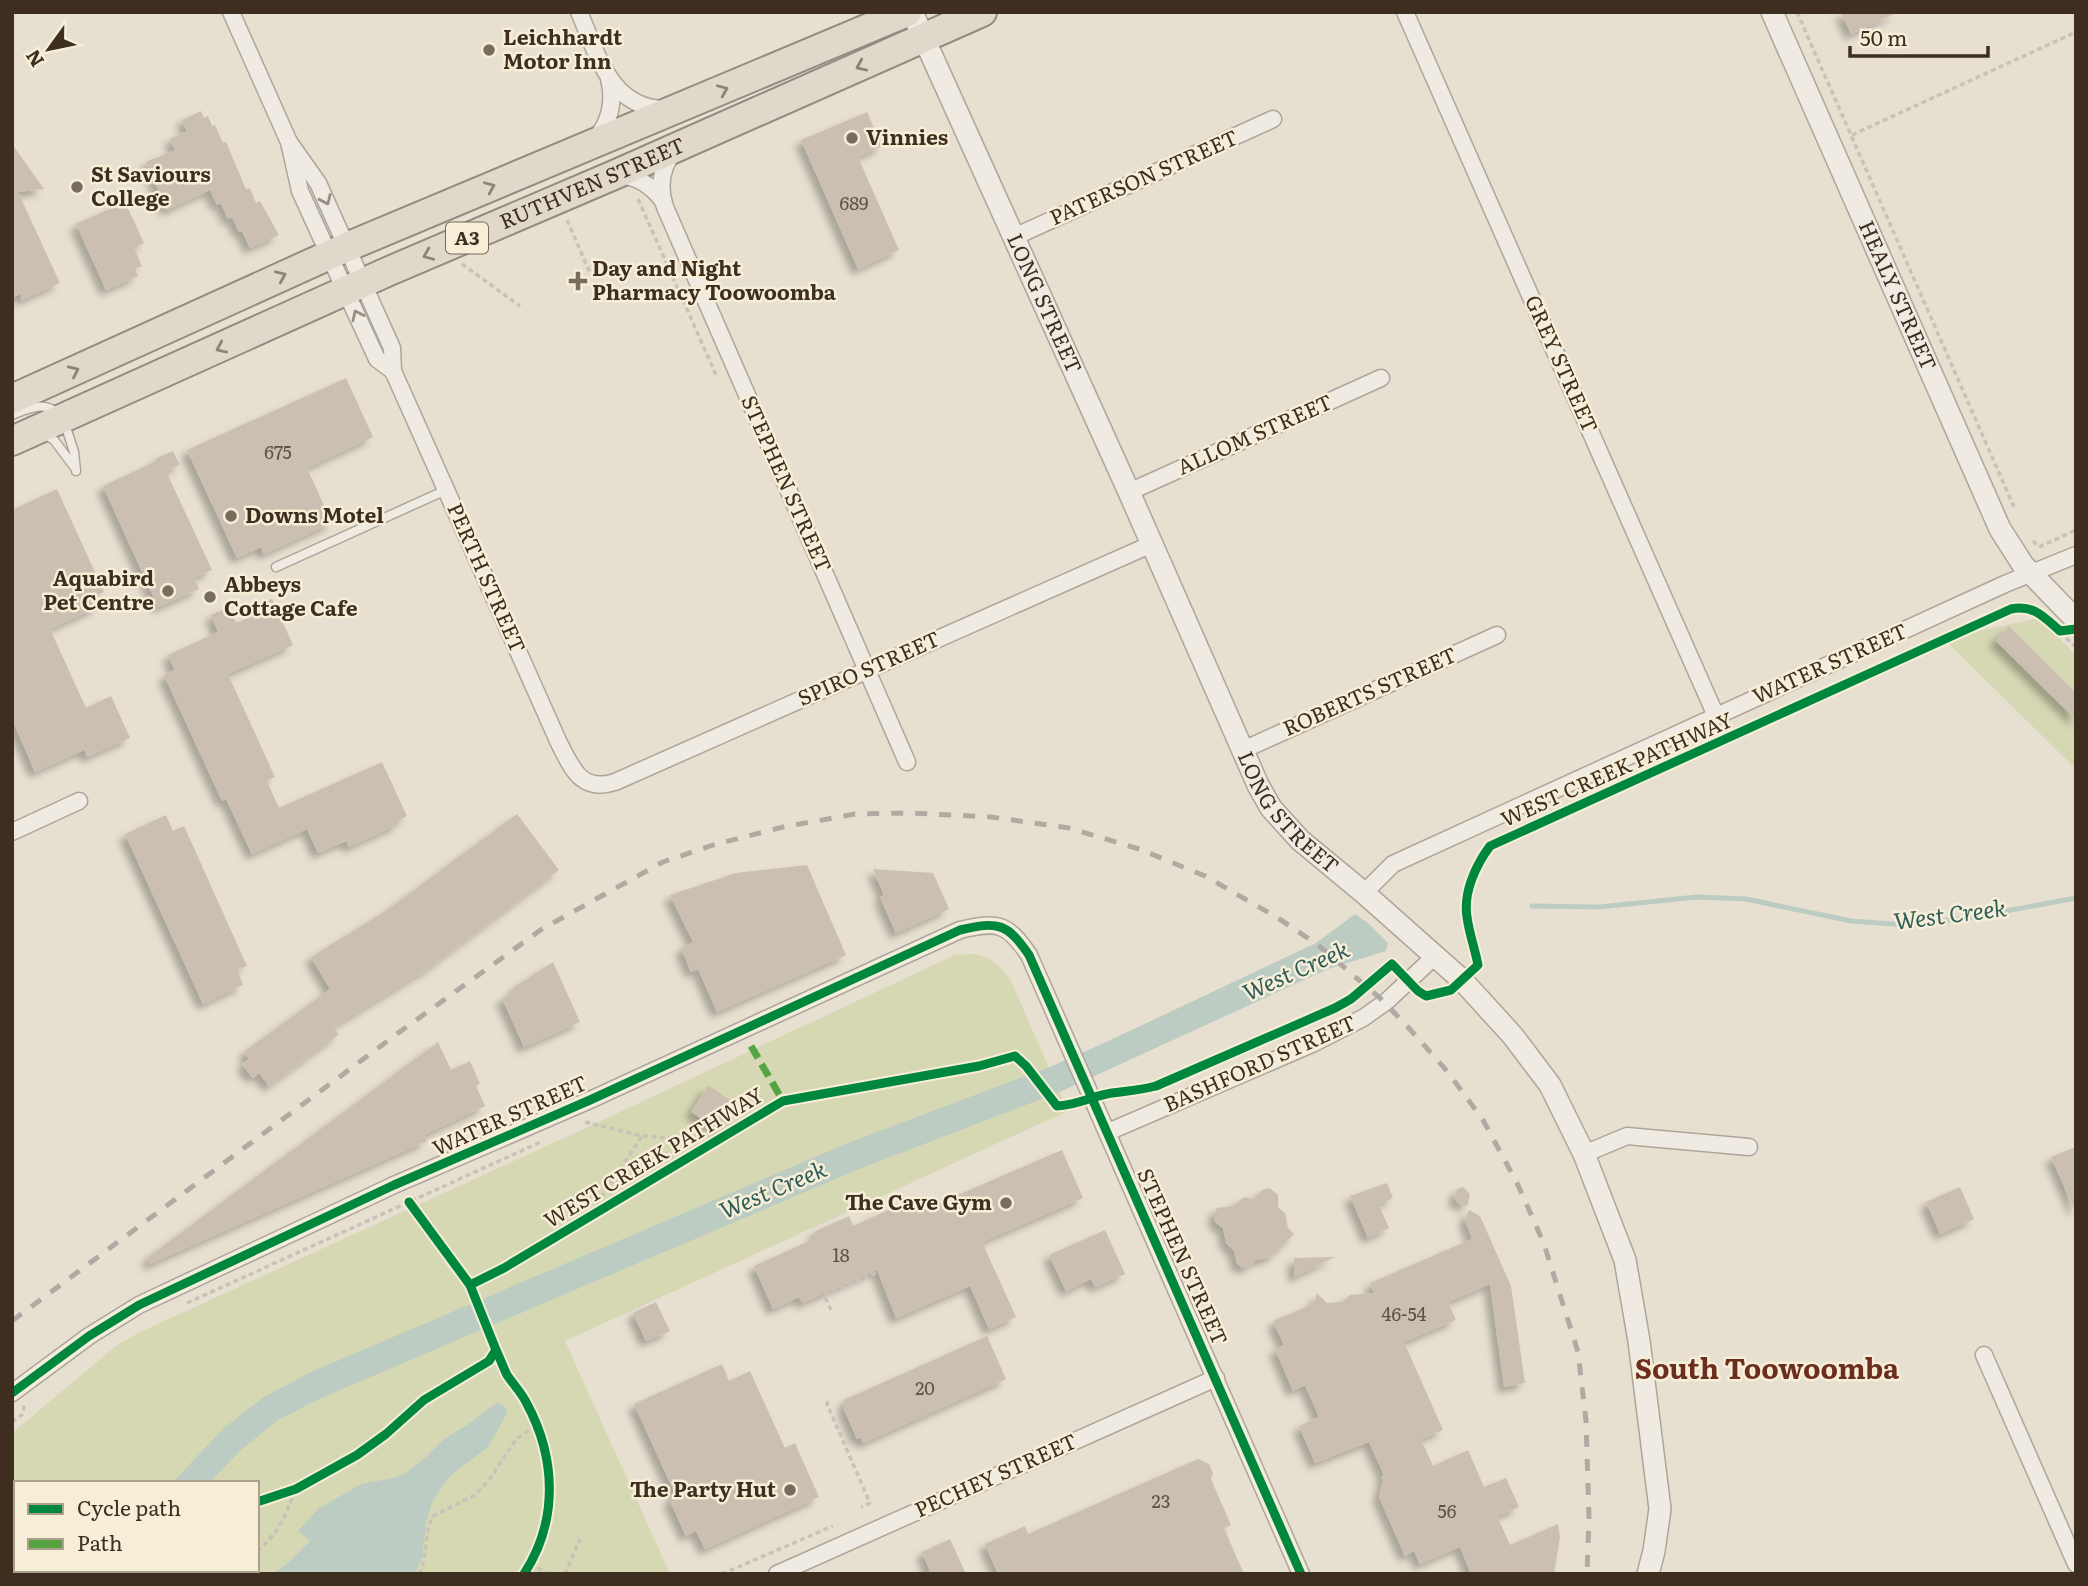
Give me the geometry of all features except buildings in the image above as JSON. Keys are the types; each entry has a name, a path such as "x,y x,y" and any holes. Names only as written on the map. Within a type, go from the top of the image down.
{"highway":[{"name":"RUTHVEN STREET","path":"12,399 338,251 909,12"},
{"name":"RUTHVEN STREET","path":"19,430 62,419 354,287 982,12"}],"street":[{"name":"PERTH STREET","path":"231,12 289,142 300,191 338,251 354,287 392,348 393,371 559,743 573,769 584,781"},
{"path":"579,12 614,87 633,102 654,109 677,109"},
{"name":"LONG STREET","path":"909,12 924,38 1258,785 1271,808 1300,839 1462,980 1505,1027 1550,1085 1584,1154 1625,1260 1639,1341 1660,1509 1648,1574"},
{"name":"GREY STREET","path":"1405,12 1716,716"},
{"name":"HEALY STREET","path":"1772,12 2000,529 2016,556 2068,625"},
{"path":"585,147 601,132 610,112 611,88 608,77"},
{"name":"PATERSON STREET","path":"1014,237 1273,119"},
{"name":"STEPHEN STREET","path":"678,147 670,156 662,175 661,191 666,207 907,762"},
{"name":"STEPHEN STREET","path":"614,175 625,175 644,183 657,193 666,207"},
{"name":"ALLOM STREET","path":"1129,492 1381,378"},
{"name":"SPIRO STREET","path":"584,781 600,785 615,782 1152,544"},
{"name":"WATER STREET","path":"1364,893 1384,870 1393,864 2076,555"},
{"name":"ROBERTS STREET","path":"1243,750 1497,635"},
{"path":"12,832 79,801"},
{"name":"WATER STREET","path":"12,1393 89,1336 139,1305 394,1185 590,1100 960,930 981,925 1001,926 1018,939 1029,956"},
{"name":"STEPHEN STREET","path":"1029,956 1301,1574"},
{"name":"BASHFORD STREET","path":"1108,1132 1312,1044 1363,1018 1388,1001 1435,956"},
{"path":"1584,1154 1627,1136 1749,1147"},
{"path":"1984,1355 2076,1564"},
{"name":"PECHEY STREET","path":"782,1573 1216,1378"}],"lane":[{"path":"19,430 46,434 54,440 76,471 74,452 62,419"},
{"path":"276,567 446,490"}],"path":[{"path":"1797,12 2015,510"},
{"path":"1851,135 2076,32"},
{"path":"635,194 717,377"},
{"path":"565,215 590,273"},
{"path":"460,263 520,306"},
{"path":"2028,537 2039,547 2076,530"},
{"path":"2068,625 2076,629"},
{"path":"597,1116 585,1122 642,1136 670,1138 696,1152"},
{"path":"595,1213 596,1205 642,1136"},
{"path":"178,1307 547,1139"},
{"path":"409,1202 417,1212"},
{"path":"831,1310 824,1295 876,1273"},
{"path":"828,1401 870,1503 861,1507"},
{"path":"532,1414 541,1438"},
{"path":"419,1574 425,1560 429,1522 433,1516 475,1495 490,1479 516,1439 536,1426"},
{"path":"259,1550 280,1527 296,1489"},
{"path":"722,1574 833,1526"},
{"path":"565,1574 579,1539"},
{"path":"524,1574 534,1554"},
{"path":"530,1564 549,1574"},
{"path":"236,1574 244,1572"}],"green space":[{"path":"2039,618 2076,655 2076,769 1948,643 1974,632"},
{"path":"972,954 995,962 1011,981 1068,1111 565,1341 670,1574 12,1574 12,1433 116,1346 138,1333 955,955"}],"water":[{"path":"1355,914 1388,943 1386,951 1328,969 1062,1091 859,1169 321,1398 278,1420 242,1449 211,1481 174,1481 224,1428 264,1397 309,1373 848,1143 1052,1066 1316,943"},
{"path":"497,1403 505,1407 507,1413 488,1447 450,1476 432,1502 426,1522 422,1558 415,1574 273,1574 310,1541 298,1531 318,1509 361,1484 406,1473 444,1439"}],"waterway":[{"name":"West Creek","path":"1532,906 1599,907 1697,897 1746,899 1851,921 1907,925 1968,918 2076,898"}],"railway":[{"path":"12,1321 542,929 663,862 713,845 783,827 855,814 911,813 991,817 1069,828 1139,849 1205,876 1278,918 1318,945 1381,999 1407,1026 1447,1071 1483,1120 1518,1185 1544,1244 1578,1352 1586,1421 1589,1518 1587,1574"}],"marked path":[{"path":"751,1046 783,1101"}],"cycle path":[{"name":"WEST CREEK PATHWAY","path":"470,1285 504,1268 783,1101 979,1066 1015,1056 1057,1106 1065,1105 1105,1094 1156,1086 1335,1008 1351,999 1392,964 1426,996 1451,990 1478,965 1468,923 1467,898 1476,870 1490,846 2011,609 2032,610 2060,631 2076,629"},
{"path":"12,1393 89,1336 139,1305 394,1185 590,1100 960,930 984,926 1001,927 1014,936 1029,955 1301,1574"},
{"path":"259,1501 296,1489 357,1455 386,1434 424,1400 489,1361 496,1350 470,1285 409,1202"},
{"path":"496,1350 507,1375 524,1398 536,1423 548,1466 548,1510 543,1532 524,1574"}],"place":[{"name":"Leichhardt Motor Inn","path":"489,50"},
{"name":"Vinnies","path":"852,138"},
{"name":"St Saviours College","path":"77,187"},
{"name":"Day and Night Pharmacy Toowoomba","path":"578,281"},
{"name":"Downs Motel","path":"231,516"},
{"name":"Aquabird Pet Centre","path":"168,591"},
{"name":"Abbeys Cottage Cafe","path":"210,597"},
{"name":"The Cave Gym","path":"1006,1203"},
{"name":"The Party Hut","path":"790,1490"}],"district":[{"name":"South Toowoomba","path":"1767,1369"}]}
